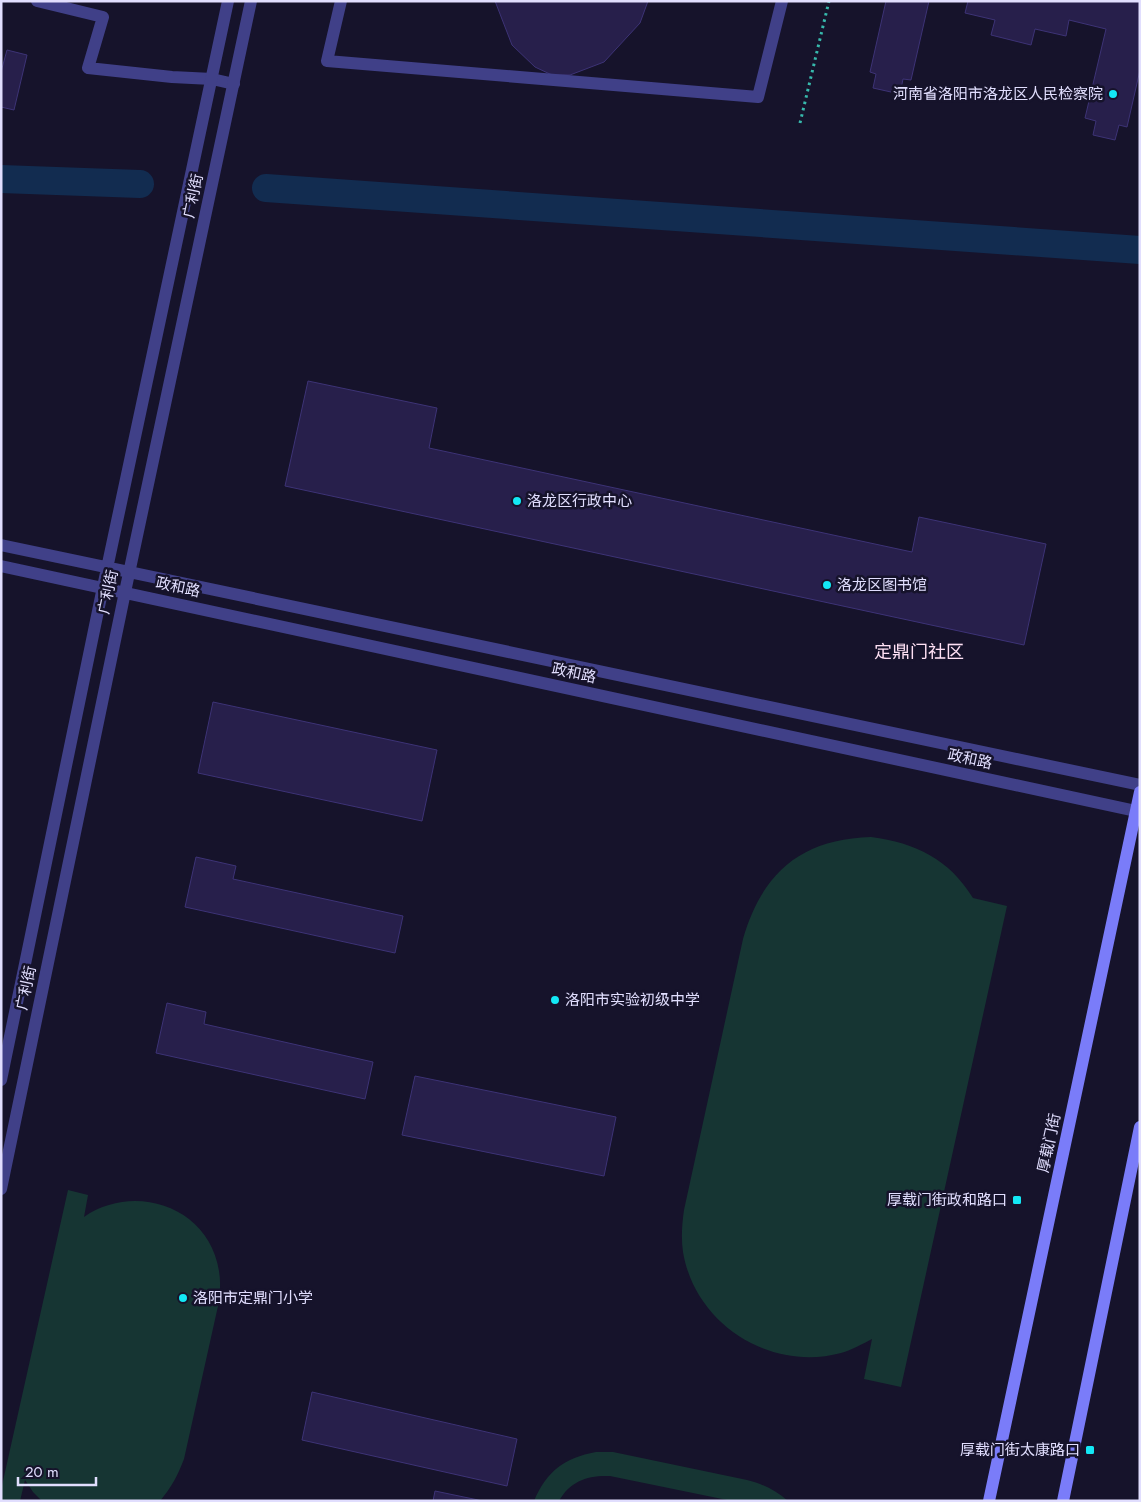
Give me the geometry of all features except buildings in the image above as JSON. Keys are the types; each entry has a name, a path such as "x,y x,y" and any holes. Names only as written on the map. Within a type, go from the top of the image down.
{"main road":[{"name":"厚载门街","path":"989,1501 1138,812 1140,792"},
{"path":"1062,1501 1140,1127"}],"street":[{"path":"37,1 103,17 88,68 172,77 212,79 234,84"},
{"name":"广利街","path":"1,1080 107,567 228,1"},
{"name":"广利街","path":"1,1190 129,572 251,1"},
{"path":"341,1 327,61 758,97 782,1"},
{"name":"政和路","path":"1,545 1140,785"},
{"name":"政和路","path":"1,566 1138,812"}],"path":[{"path":"800,123 829,1"}],"green space":[{"path":"871,837 903,844 930,855 942,863 964,884 973,898 1007,906 901,1387 864,1379 872,1339 845,1352 814,1357 788,1355 763,1348 740,1337 720,1321 703,1301 690,1278 682,1242 684,1210 743,939 751,916 773,878 788,864 824,844 846,839"},
{"path":"68,1190 88,1195 84,1217 104,1207 125,1202 146,1202 167,1207 185,1217 201,1231 212,1249 219,1271 218,1306 184,1459 174,1481 160,1501 42,1501 25,1480 20,1501 1,1501 1,1490"},
{"path":"596,1452 613,1452 747,1480 769,1488 788,1501 732,1501 610,1476 602,1476 587,1478 574,1484 563,1494 559,1501 534,1501 545,1482 558,1468 575,1458"}],"waterway":[{"path":"1,179 140,184"},
{"path":"266,188 1140,250"}],"place":[{"name":"河南省洛阳市洛龙区人民检察院","path":"1113,94"},
{"name":"洛龙区行政中心","path":"517,501"},
{"name":"洛龙区图书馆","path":"827,585"},
{"name":"洛阳市实验初级中学","path":"555,1000"},
{"name":"厚载门街政和路口","path":"1017,1200"},
{"name":"洛阳市定鼎门小学","path":"183,1298"},
{"name":"厚载门街太康路口","path":"1090,1450"}],"district":[{"name":"定鼎门社区","path":"919,652"}]}
